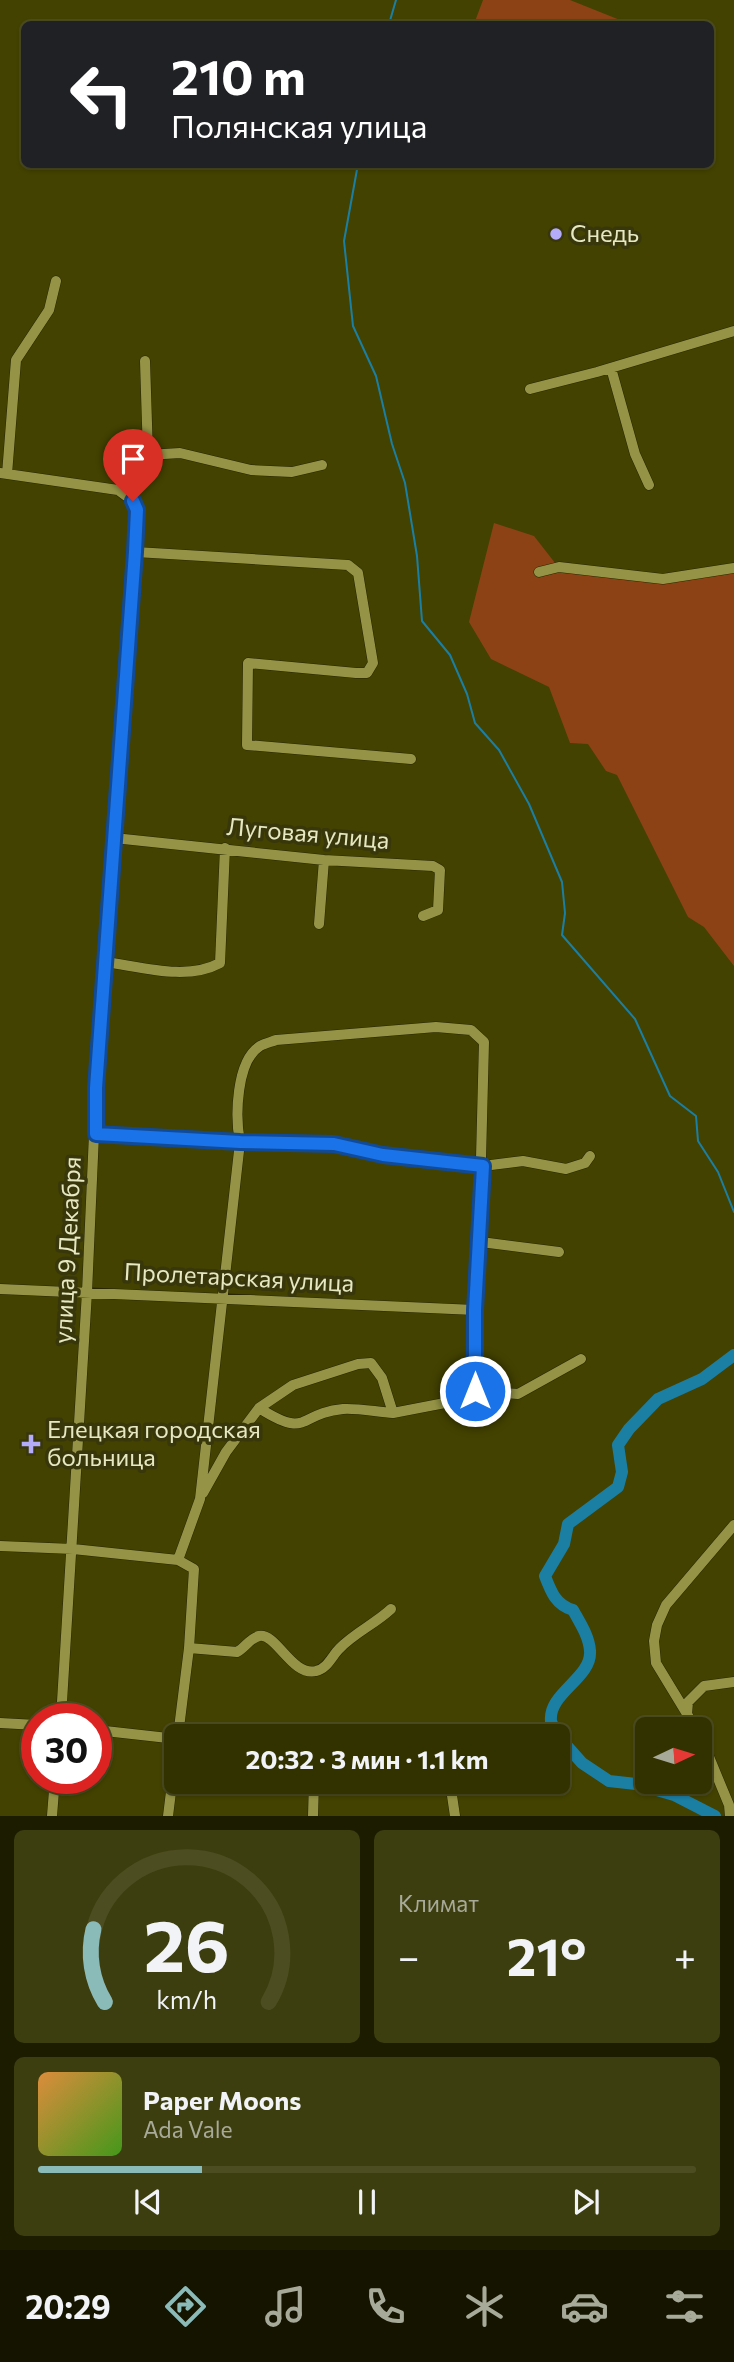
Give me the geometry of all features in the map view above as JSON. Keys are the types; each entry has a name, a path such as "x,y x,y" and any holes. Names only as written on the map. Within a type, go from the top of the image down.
{"street":[{"path":"56,281 49,310 16,360 3,473 118,490 127,495 148,454 145,361"},
{"path":"530,389 734,331"},
{"path":"611,368 635,454 649,485"},
{"path":"148,454 180,453 251,470 292,472 322,465"},
{"name":"улица 9 Декабря","path":"62,1703 96,1134 96,1088 135,552 137,510 127,495"},
{"path":"135,552 348,565 358,573 373,663 367,673 248,663 247,745 411,759"},
{"path":"539,572 559,568 663,579 734,568"},
{"name":"Луговая улица","path":"114,838 324,860 433,866 440,870 438,910 423,916"},
{"path":"106,962 173,972 205,971 220,963 225,848"},
{"path":"319,924 324,860"},
{"path":"200,1499 240,1142 236,1121 241,1077 258,1047 276,1040 436,1027 471,1030 484,1042 483,1166 481,1242 475,1310 475,1391"},
{"path":"96,1134 334,1144 383,1155 483,1166 523,1161 566,1170 585,1163 590,1156"},
{"path":"481,1242 559,1252"},
{"name":"Пролетарская улица","path":"0,1289 475,1310"},
{"path":"259,1408 289,1425 344,1409 393,1413 450,1402 475,1391 518,1394 581,1359"},
{"path":"178,1560 200,1499 226,1452 259,1408 293,1385 358,1364 371,1363 382,1378 393,1413"},
{"path":"689,1717 656,1663 653,1641 666,1605 734,1525"},
{"path":"0,1546 73,1549 178,1560 194,1569 189,1647 179,1724"},
{"path":"189,1647 237,1652 262,1635 269,1637 297,1665 312,1672 320,1671 338,1650 391,1609"},
{"path":"687,1714 688,1702 704,1686 734,1682"},
{"path":"0,1723 21,1724"},
{"path":"112,1732 164,1738"},
{"path":"712,1765 730,1811"},
{"path":"52,1816 54,1794"},
{"path":"167,1816 170,1794"},
{"path":"313,1816 314,1794"},
{"path":"452,1794 455,1816"}],"shaded area":[{"path":"483,0 570,0 620,20 620,21 475,21"},
{"path":"494,523 534,536 559,568 653,579 734,568 734,966 704,927 688,917 617,775 606,771 588,744 570,743 549,687 491,659 469,622"}],"waterway":[{"path":"390,21 396,0"},
{"path":"357,168 344,241 353,326 376,376 392,444 405,483 417,556 422,621 450,655 467,694 475,723 499,750 529,804 562,882 565,913 562,935 635,1019 670,1096 696,1116 698,1141 718,1172 734,1212"},
{"path":"552,1724 552,1711 556,1702 578,1678 589,1661 590,1651 586,1635 573,1610 558,1601 545,1576 564,1544 568,1524 618,1487 622,1472 618,1445 629,1429 658,1399 702,1379 734,1355"},
{"path":"570,1750 582,1763 609,1781 636,1784 674,1795 715,1816"}],"place":[{"name":"Снедь","path":"556,234"},
{"name":"Елецкая городская больница","path":"31,1444"}],"route":[{"path":"133,501 137,510 135,552 96,1088 96,1134 334,1144 383,1155 483,1166 481,1242 475,1310 475,1391"}]}
